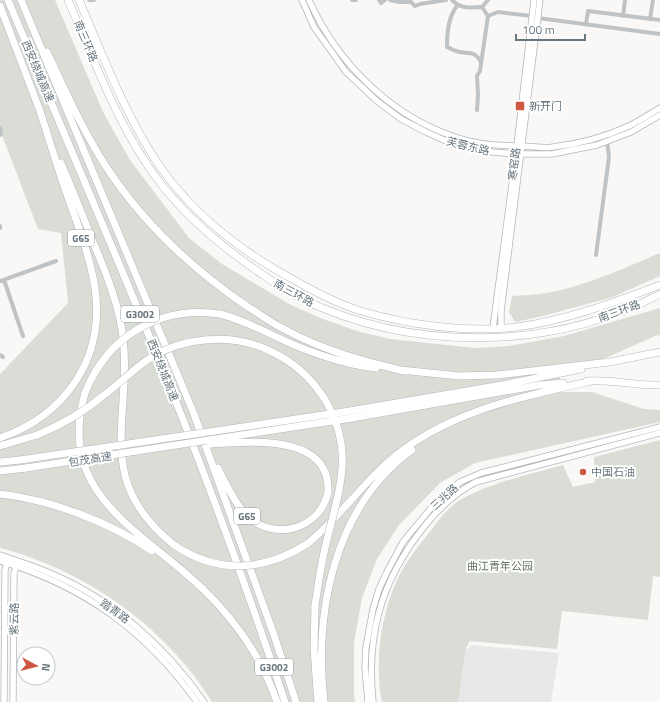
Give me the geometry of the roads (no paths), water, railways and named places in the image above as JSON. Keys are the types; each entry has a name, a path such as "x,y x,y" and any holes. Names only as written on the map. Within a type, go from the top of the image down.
{"highway":[{"name":"西安绕城高速","path":"8,0 132,293 182,417 232,550 285,702"},
{"name":"西安绕城高速","path":"21,0 199,426 274,635 296,702"},
{"path":"21,0 79,119 96,150 129,198 169,243 212,281 269,321 340,354 404,371"},
{"name":"南三环路","path":"68,0 121,120 139,152 160,183 186,213 219,243 258,272 300,298 334,312 383,327 415,334 474,338 510,336 557,330 593,321 642,303 660,294"},
{"name":"南三环路","path":"79,0 132,119 160,167 188,201 228,238 253,256 309,289 361,311 396,320 425,325 501,328 523,326 573,316 660,284"},
{"name":"G65","path":"0,6 40,111 90,267 96,300 96,323 91,347 77,378 67,393 54,408 43,417 24,428 0,438"},
{"path":"40,111 106,274 118,311 124,338 125,365 121,451 122,465 127,484 136,504 154,528 174,545 188,553 204,560 220,564 241,566 263,564 280,559 307,544 325,528 389,461 427,435 460,418 493,405 592,381"},
{"path":"642,303 660,299"},
{"path":"277,702 268,679 254,652 236,626 205,591 122,521 103,501 92,484 84,463 79,440 80,413 85,393 92,377 103,360 121,341 136,330 155,321 171,316 199,312 220,314 247,322 298,347 337,361 363,367 432,374 485,375 508,374 610,362"},
{"path":"0,446 37,435 59,425 83,411 150,358 162,351 184,343 206,339 228,339 260,346 284,358 302,372 323,396 333,416 341,443 343,460 341,485 320,570 315,606 314,649 318,702"},
{"path":"181,445 351,414 660,352"},
{"path":"0,462 351,414 540,386 592,381 660,385"},
{"path":"324,702 322,644 328,596 336,559 348,527 367,494 393,465 417,446 460,418"},
{"name":"G65","path":"181,445 264,442 294,447 308,453 321,465 326,476 328,492 324,505 311,521 291,529 270,528 259,523 247,515 236,502 220,472 199,426"},
{"name":"包茂高速","path":"0,471 181,445"},
{"path":"0,494 40,502 93,519 133,539 177,567"}],"street":[{"path":"89,0 94,0"},
{"name":"芙蓉东路","path":"302,0 314,27 346,72 377,101 401,119 453,144 492,152 552,154 597,145 631,132 660,115"},
{"name":"芙蓉东路","path":"309,0 323,28 352,67 381,96 405,114 428,126 455,137 493,145 552,148 595,139 628,126 660,108"},
{"path":"379,0 381,3 385,0"},
{"path":"390,0 399,2 412,1 415,6 419,2 446,0"},
{"path":"452,0 457,6 466,8 482,7 488,0"},
{"name":"寒窑路","path":"534,0 535,17"},
{"name":"寒窑路","path":"501,328 501,311 535,17 540,0"},
{"path":"622,16 624,0"},
{"path":"650,19 652,0"},
{"path":"457,6 453,11 448,30 447,47 457,51 473,53 478,56 481,62"},
{"path":"476,110 478,95 477,76 480,71 488,16 482,7"},
{"path":"586,24 588,11 660,20"},
{"path":"488,16 498,12 660,34"},
{"path":"0,128 0,135"},
{"path":"596,255 609,157 607,141"},
{"name":"寒窑路","path":"493,328 519,154"},
{"path":"23,336 2,280 56,261"},
{"name":"三兆路","path":"368,702 365,668 366,646 369,627 379,589 403,542 441,496 460,482 481,473 660,428"},
{"name":"三兆路","path":"373,702 371,679 372,651 376,624 388,584 404,554 433,515 448,500 462,489 476,482 660,433"},
{"name":"踏青路","path":"0,555 61,584 106,610 152,647 185,685 197,702"},
{"name":"踏青路","path":"0,561 8,560"},
{"name":"紫云路","path":"4,702 5,570 8,560"},
{"name":"踏青路","path":"17,564 52,573 96,598 132,623 168,657 196,690 204,702"},
{"name":"紫云路","path":"13,702 14,573 17,564"}],"place":[{"name":"新开门","path":"520,106"},
{"name":"中国石油","path":"583,472"}],"park label":[{"name":"曲江青年公园","path":"500,566"}]}
